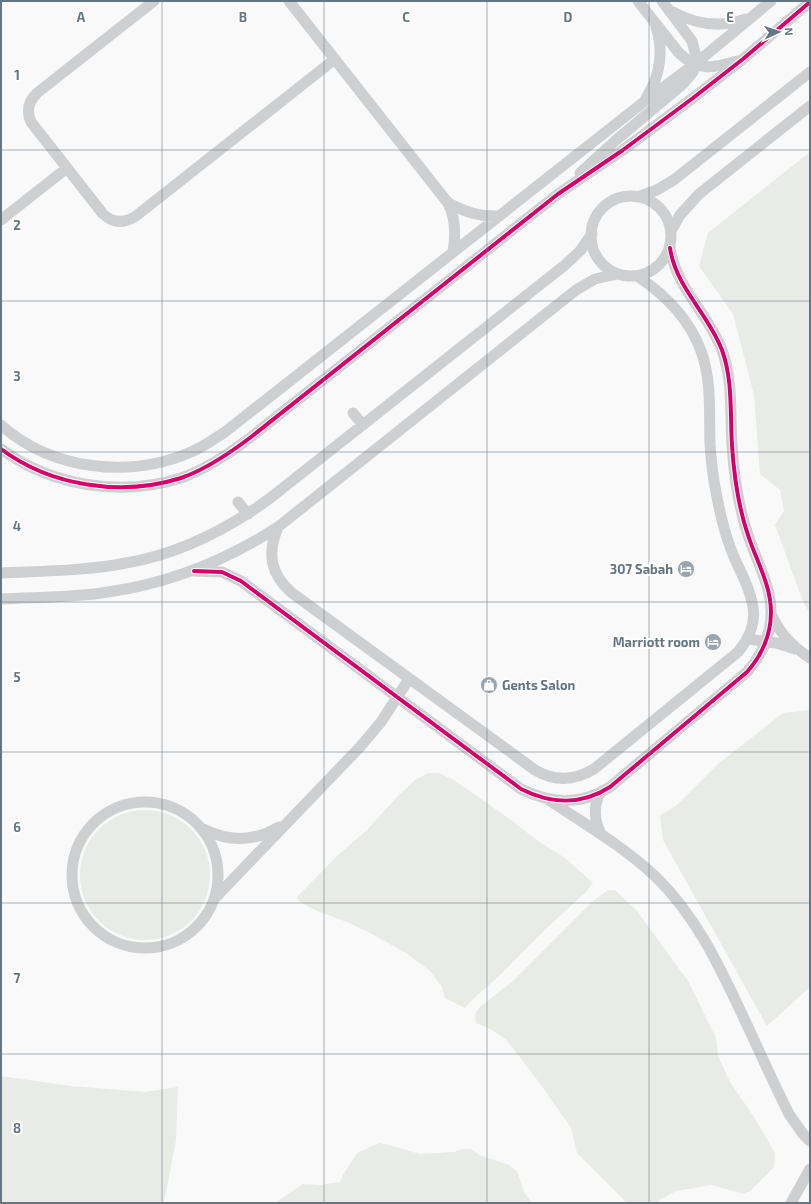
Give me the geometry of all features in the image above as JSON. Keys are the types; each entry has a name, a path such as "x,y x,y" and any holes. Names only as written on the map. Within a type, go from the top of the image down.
{"street":[{"path":"154,1 37,93 30,102 28,113 31,122 103,214 115,221 122,222 130,220 335,59"},
{"path":"289,1 448,203 454,222 455,232 453,252"},
{"path":"638,1 686,60 703,67 712,67 743,59"},
{"path":"558,194 610,146 683,84 693,72 695,64 695,48 692,41 662,1"},
{"path":"1,425 21,440 38,450 75,463 114,468 141,466 173,459 209,443 225,432 645,101 695,64 772,1"},
{"path":"1,449 23,463 42,472 74,482 101,486 142,486 162,483 181,477 218,460 235,449 558,194 654,128 743,59 810,2"},
{"path":"670,10 695,22 709,24 737,22 751,17"},
{"path":"645,101 654,83 660,64 659,42 653,20"},
{"path":"638,197 657,190 675,179 810,72"},
{"path":"671,231 686,207 699,194 810,106"},
{"path":"1,220 67,168"},
{"path":"548,800 571,801 590,797 600,793 626,774 747,672 755,663 766,642 770,628 771,614 768,588 748,535 736,486 732,452 729,385 722,350 712,328 676,274 670,248 671,231 666,217 656,205 648,200 628,196 610,202 597,216 593,225 592,243 598,258 609,270 623,276 637,276 648,273 658,267 670,248"},
{"path":"448,203 478,215 499,216"},
{"path":"1,573 100,567 152,558 202,540 225,528 269,499 565,265 580,251 592,234"},
{"path":"1,599 107,593 136,588 194,571 237,552 278,527 576,290 595,279 617,274"},
{"path":"278,527 273,541 272,555 274,571 283,584 292,593 535,770 549,777 564,779 575,778 594,769 732,658 748,639 753,622 752,602 732,553 720,511 712,459 709,385 705,362 694,336 670,301 637,276"},
{"path":"353,413 363,425"},
{"path":"238,502 248,514"},
{"path":"194,571 222,572 241,581 521,789 548,800 601,834 620,847 656,877 696,926 722,972 789,1114 803,1134 810,1141"},
{"path":"771,614 775,624 784,636 794,647 806,655"},
{"path":"748,639 785,646 806,655"},
{"path":"214,899 218,870 216,855 210,841 202,829 190,817 181,811 160,803 127,803 111,809 97,818 86,831 78,846 72,867 74,895 81,911 103,936 118,943 140,948 168,945 183,938 196,927 214,899 364,743 381,722 409,679"},
{"path":"600,793 596,805 595,819 601,834"},
{"path":"202,829 224,838 248,839 270,832 292,819"},
{"path":"791,1203 810,1169"}],"shaded area":[{"path":"810,152 810,613 804,604 775,525 784,511 780,490 760,474 754,395 733,314 699,266 708,233"},
{"path":"810,710 810,987 767,1026 663,840 660,815 676,806 718,764 783,713"},
{"path":"429,773 439,773 454,780 538,841 565,858 593,883 586,892 465,1008 445,998 442,987 430,971 406,953 347,922 315,910 300,902 297,897 338,855 367,830 397,797 416,779"},
{"path":"151,810 164,812 176,817 196,834 203,844 208,856 210,875 208,894 203,906 186,926 176,933 164,938 139,940 126,938 114,933 94,916 87,906 82,894 80,869 82,856 87,844 104,824 114,817 126,812"},
{"path":"608,890 615,890 637,911 688,981 716,1038 718,1056 730,1082 754,1117 775,1153 774,1167 750,1191 744,1194 712,1185 676,1191 659,1200 657,1203 627,1203 577,1153 571,1128 506,1039 490,1029 476,1023 475,1014 480,1007 514,980 592,902"},
{"path":"1,1076 71,1086 145,1092 178,1087 176,1140 164,1203 1,1203"},
{"path":"379,1143 420,1154 454,1152 462,1149 471,1149 479,1155 507,1164 517,1171 524,1192 532,1203 275,1203 303,1184 320,1185 340,1182 357,1153"}],"cycle path":[{"path":"1,449 21,462 42,472 64,479 111,487 135,487 158,484 181,478 209,465 251,437 558,194 623,150 693,98 743,59 810,2"},
{"path":"194,571 222,572 241,581 521,789 543,798 566,801 588,797 610,787 747,672 765,645 771,621 769,592 751,544 737,491 726,361 709,324 685,288 679,276 673,262 670,248"}],"place":[{"name":"307 Sabah","path":"686,569"},
{"name":"Marriott room","path":"713,642"},
{"name":"Gents Salon","path":"489,685"}]}
